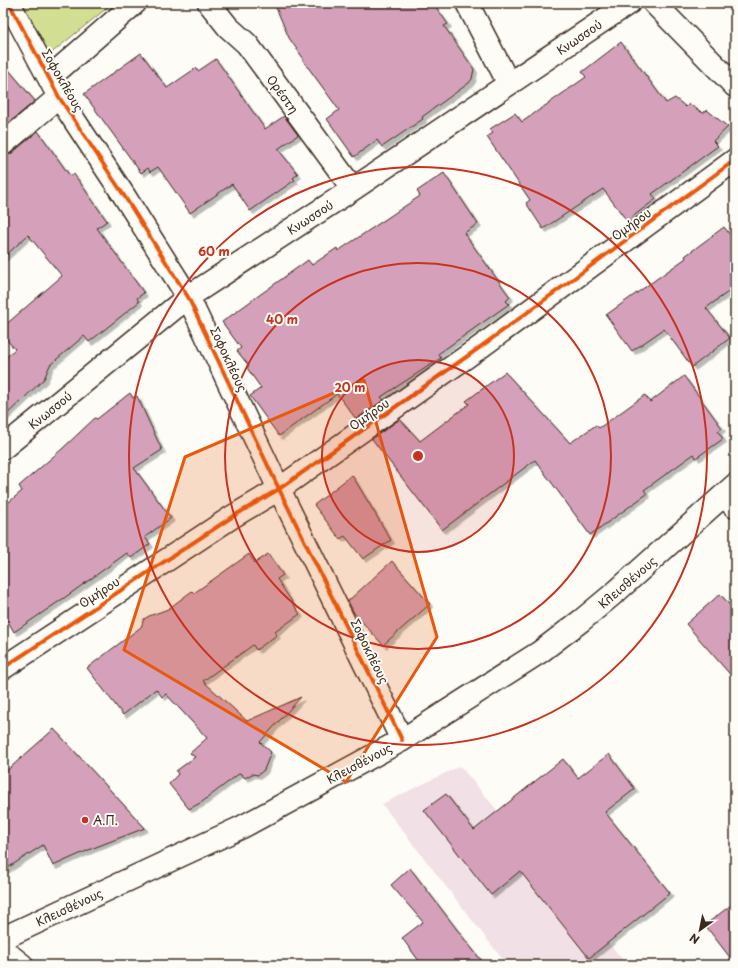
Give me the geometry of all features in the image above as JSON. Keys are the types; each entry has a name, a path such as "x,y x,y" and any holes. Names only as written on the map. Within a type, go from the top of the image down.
{"street":[{"name":"Σοφοκλέους","path":"8,3 59,97 123,194 188,297 279,489 402,740"},
{"path":"49,78 135,3"},
{"name":"Ορέστη","path":"209,3 228,27 247,44 353,189"},
{"path":"467,3 509,84"},
{"name":"Κνωσσού","path":"3,448 188,297 353,189 629,3"},
{"path":"654,3 735,86"},
{"path":"3,144 59,97"},
{"name":"Ομήρου","path":"3,668 232,517 279,489 479,348 735,160"},
{"name":"Κλεισθένους","path":"3,938 242,827 402,740 540,652 582,620 731,496"},
{"path":"3,950 22,965"}],"highlighted area":[{"path":"364,380 437,637 346,782 124,650 185,457"}],"shaded area":[{"path":"460,766 627,965 507,965 382,804"}],"green space":[{"path":"21,3 113,3 49,55"}],"building":[{"path":"274,3 433,3 448,24 444,26 474,69 472,79 469,83 422,117 423,119 382,147 377,140 354,157 327,119 339,110 302,59 303,58 289,38"},
{"path":"621,42 666,103 675,98 686,107 689,104 703,113 707,110 728,127 713,141 718,146 652,194 656,199 627,221 603,189 543,229 526,203 530,200 487,137 493,133 490,129 515,113 522,122 586,77 582,72"},
{"path":"141,53 167,88 196,68 198,71 216,59 265,129 284,116 298,135 278,149 298,174 293,178 295,180 250,211 232,184 190,213 158,167 150,172 148,168 141,173 84,94"},
{"path":"3,63 35,101 3,128"},
{"path":"38,131 70,176 74,174 107,221 97,228 144,293 137,298 139,302 89,342 84,336 50,365 44,379 3,418 3,360 15,349 3,336 3,327 62,276 28,235 3,258 3,156 11,154"},
{"path":"444,173 478,224 464,233 510,297 506,301 509,304 438,354 441,358 381,397 384,400 356,419 337,394 279,436 250,396 261,388 247,368 249,366 237,351 241,348 222,322 308,260 312,265 337,248 338,251 420,196 417,191"},
{"path":"724,227 735,241 735,287 706,308 730,338 692,367 664,329 632,351 606,315 686,258 685,256"},
{"path":"505,372 570,443 596,425 599,428 645,395 650,402 684,376 722,428 718,431 723,439 696,458 694,454 644,490 647,494 590,535 535,460 442,530 372,439 400,419 420,441 469,404 466,401"},
{"path":"130,393 133,398 137,396 162,450 134,468 171,518 145,537 150,544 131,558 127,553 14,632 3,613 3,507 22,491 19,486 95,418 97,419"},
{"path":"352,475 391,540 363,559 345,536 340,539 314,505"},
{"path":"249,554 255,563 268,554 283,575 277,579 300,614 275,632 277,635 256,650 253,645 203,681 247,721 301,697 260,742 271,752 264,770 258,775 252,774 245,778 240,773 202,802 189,809 169,784 178,774 176,771 195,757 190,753 207,738 166,694 162,697 156,689 123,715 87,668 141,627 144,619 168,609 192,591 194,593"},
{"path":"392,561 430,604 383,645 354,613 348,601"},
{"path":"720,594 735,611 735,680 686,624"},
{"path":"54,729 145,828 91,849 53,866 43,845 3,871 3,774"},
{"path":"609,754 635,789 605,812 670,893 589,958 520,871 491,895 424,810 446,794 474,830 563,759 578,778"},
{"path":"410,868 485,965 422,965 402,938 423,922 391,885"},
{"path":"735,902 735,964 705,925"}],"cycle path":[{"path":"9,3 59,97 123,194 188,297 279,489 402,740"},
{"path":"3,668 232,517 279,489 479,348 735,160"}],"place":[{"name":"Α.Π.","path":"85,820"}]}
